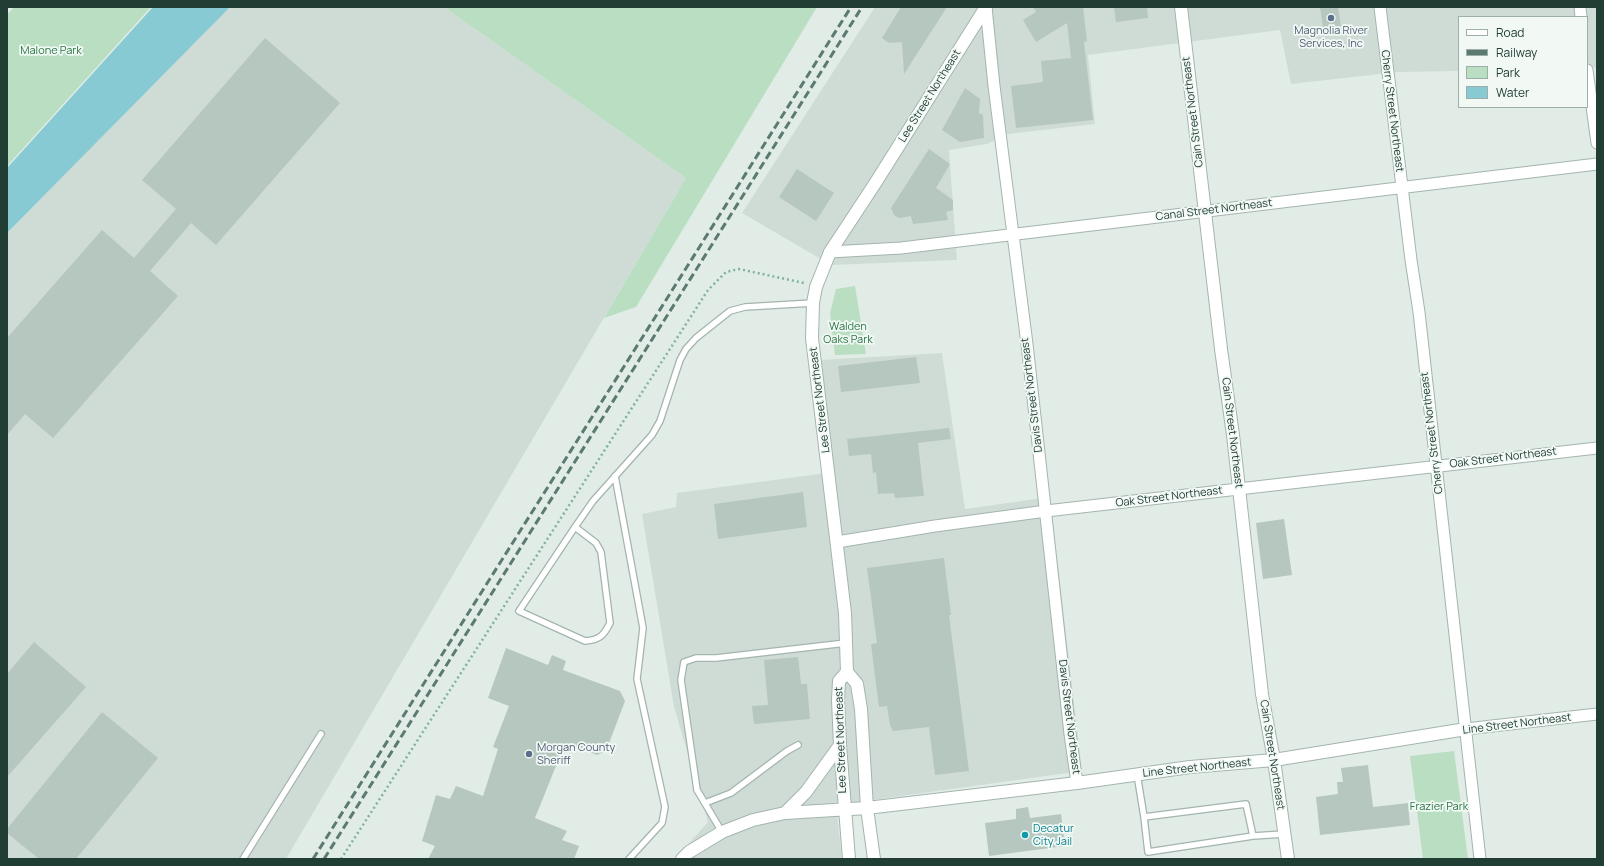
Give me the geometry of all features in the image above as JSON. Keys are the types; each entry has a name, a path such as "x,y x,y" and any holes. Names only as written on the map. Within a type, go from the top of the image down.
{"street":[{"name":"Davis Street Northeast","path":"986,7 1046,511 1070,734 1077,783"},
{"name":"Lee Street Northeast","path":"848,859 840,745 839,681 846,672 846,643 837,542 812,338 813,304 816,287 830,252 876,182 986,7"},
{"name":"Cain Street Northeast","path":"1181,7 1262,694 1274,760 1288,859"},
{"name":"Cherry Street Northeast","path":"1380,7 1419,312 1435,466 1449,569 1480,859"},
{"path":"1588,77 1597,143"},
{"name":"Canal Street Northeast","path":"830,252 901,248 1597,164"},
{"name":"Oak Street Northeast","path":"837,542 935,526 1046,511 1597,448"},
{"name":"Lee Street Northeast","path":"846,672 857,684 861,709 867,808 874,859"},
{"name":"Line Street Northeast","path":"867,808 1077,783 1190,767 1274,760 1466,730 1597,714"},
{"path":"785,813 806,792 840,745"},
{"path":"682,859 689,852 722,832 754,820 785,813 867,808"}],"lane":[{"path":"575,527 596,543 601,552 610,623 606,632 595,640 585,641 519,611 575,527 593,501 652,435 660,422 680,360 686,349 696,338 730,311 745,307 813,304"},
{"path":"615,476 643,628 637,679 665,807 662,823 629,859"},
{"path":"722,832 698,790 681,680 684,662 696,658 716,658 846,643"},
{"path":"243,859 321,734"},
{"path":"705,803 731,794 787,751 798,745"},
{"path":"1137,774 1148,852 1253,836 1284,834"},
{"path":"1144,817 1246,804 1253,836"}],"shaded area":[{"path":"228,7 444,7 686,178 286,859 7,859 7,233"},
{"path":"875,7 1597,7 1597,68 1588,66 1588,16 1458,16 1458,71 1398,72 1291,84 1280,30 1088,55 1095,124 1008,134 987,144 949,150 957,260 831,265 742,213"},
{"path":"942,353 965,509 1050,497 1082,771 836,805 842,859 675,859 708,822 674,707 642,514 676,507 677,493 834,472 820,360"}],"green space":[{"name":"Malone Park","path":"14,7 151,7 7,166 7,15"},
{"path":"444,7 817,7 636,307 604,318 686,178"},
{"name":"Walden Oaks Park","path":"855,286 866,354 835,355 830,313 836,289"},
{"name":"Frazier Park","path":"1454,751 1468,859 1423,859 1410,756"}],"water":[{"path":"153,7 230,7 7,233 7,168"}],"building":[{"path":"901,7 947,7 904,74 902,42 889,43 882,38"},
{"path":"1033,7 1083,7 1087,41 1084,42 1093,120 1016,128 1011,86 1043,82 1041,61 1071,58 1067,23 1036,42 1023,20 1036,12"},
{"path":"1114,7 1147,7 1148,18 1116,22"},
{"name":"Magnolia River Services, Inc","path":"1320,7 1338,7 1341,26 1323,28"},
{"path":"265,38 340,103 216,245 191,223 150,271 178,296 53,438 25,414 7,435 7,338 102,230 134,258 176,209 142,180"},
{"path":"965,88 980,99 979,113 983,115 984,138 960,142 942,130"},
{"path":"929,149 950,164 936,188 953,200 953,210 946,212 948,220 913,224 911,216 899,218 894,215 891,208"},
{"path":"797,169 834,193 816,221 779,197"},
{"path":"916,357 920,383 841,392 838,366"},
{"path":"949,428 951,439 918,443 924,496 895,498 894,493 878,494 876,472 873,473 871,454 849,456 847,439"},
{"path":"803,492 807,527 718,539 714,504"},
{"path":"1284,519 1292,575 1263,579 1256,523"},
{"path":"944,558 951,615 949,615 969,771 935,775 929,727 893,731 890,725 887,706 879,707 871,644 877,643 867,568"},
{"path":"34,642 86,687 7,777 7,674"},
{"name":"Morgan County Sheriff","path":"506,648 548,665 552,655 566,661 563,670 620,691 625,701 606,751 597,755 574,745 571,753 562,751 535,818 567,831 562,840 579,846 574,859 428,859 435,846 422,841 436,795 450,799 456,786 483,796 498,749 493,747 509,706 488,698"},
{"path":"798,657 801,684 807,684 810,719 754,724 752,706 768,705 764,660"},
{"path":"102,712 158,758 76,859 39,859 7,833 7,829"},
{"path":"1368,765 1373,807 1408,803 1410,825 1320,835 1316,797 1338,794 1337,782 1343,782 1341,768"},
{"name":"Decatur City Jail","path":"1028,807 1030,818 1061,814 1065,846 989,856 985,823 1016,819 1016,809"}],"railway":[{"path":"313,859 851,7"},
{"path":"324,859 862,7"}],"place":[{"name":"Magnolia River Services, Inc","path":"1331,18"},
{"name":"Morgan County Sheriff","path":"529,754"},
{"name":"Decatur City Jail","path":"1025,835"}]}
